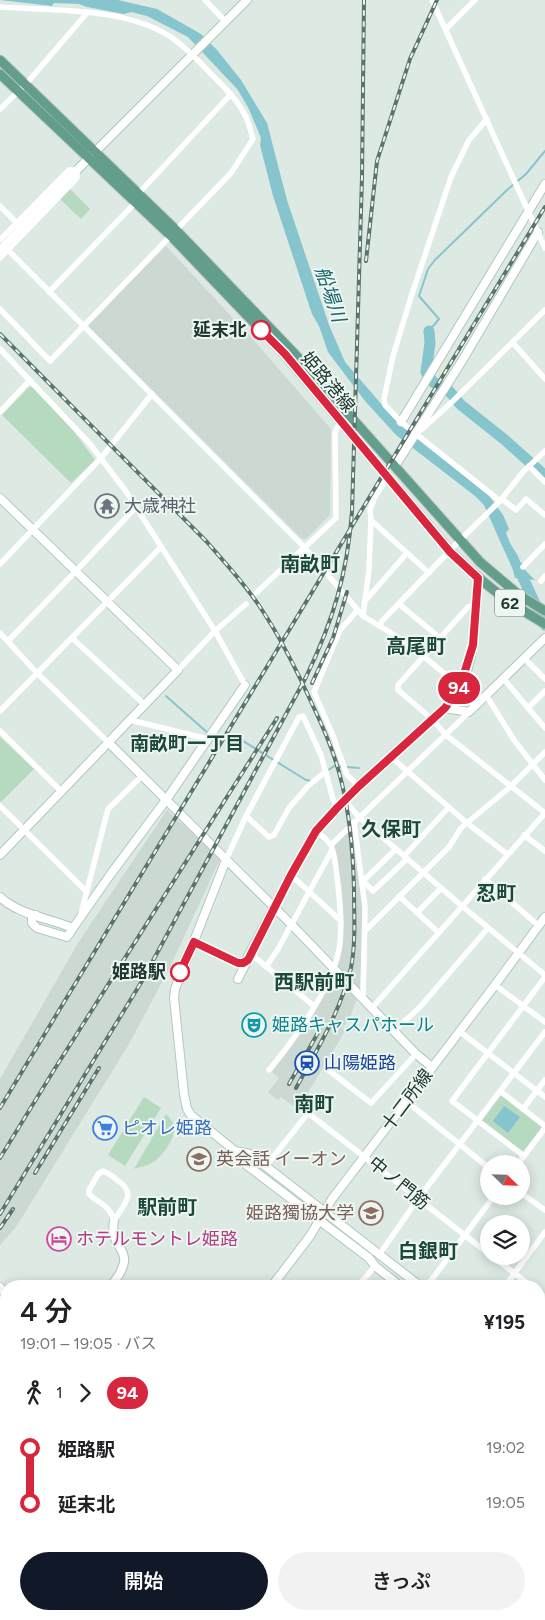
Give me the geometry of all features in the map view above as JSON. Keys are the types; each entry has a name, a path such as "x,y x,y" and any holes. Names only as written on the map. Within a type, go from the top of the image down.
{"main road":[{"name":"姫路港線","path":"0,60 26,84 136,202 174,233 293,352 480,562 519,594 545,611"},
{"name":"姫路港線","path":"0,74 93,155 139,192 285,354 450,552 478,578 513,605 545,624"}],"street":[{"path":"205,0 226,22"},
{"path":"0,258 4,250 77,170 247,0"},
{"path":"432,0 545,248"},
{"path":"446,29 475,0"},
{"path":"0,7 114,16 144,24 170,37 193,55 231,94 246,117 253,139 231,173 50,361 0,309"},
{"path":"0,109 26,84 87,13"},
{"path":"139,192 231,94"},
{"path":"487,119 469,140 451,177 411,297 384,399 386,406 401,422 500,501 516,510 526,499 545,515"},
{"path":"0,240 69,170 77,170"},
{"path":"401,422 545,184"},
{"path":"49,292 136,202"},
{"path":"0,206 17,222"},
{"path":"395,466 445,389 538,232"},
{"path":"4,250 49,292 304,547 357,611 406,642 460,687"},
{"path":"416,435 545,310"},
{"path":"513,343 545,379"},
{"path":"0,349 73,425 126,490 215,631 245,685 166,800 67,937 37,928 32,923 32,918 36,915"},
{"path":"0,412 30,380"},
{"path":"0,564 101,458 152,394"},
{"path":"256,593 336,518 335,433 340,421"},
{"path":"380,626 460,540 500,501 529,466 545,451"},
{"path":"529,466 545,482"},
{"path":"363,616 369,569 370,509 387,478"},
{"path":"0,498 178,670"},
{"path":"8,641 76,572 136,507"},
{"path":"371,520 429,573"},
{"path":"523,567 545,544"},
{"path":"0,711 161,547"},
{"path":"364,602 407,553"},
{"path":"238,979 291,875 316,831 344,800 445,708 460,687 473,645 478,578"},
{"path":"0,855 215,631 246,604"},
{"path":"399,604 440,638"},
{"path":"372,1008 545,813 446,735 432,719 398,690 398,685 422,656 468,607 475,606"},
{"path":"357,611 340,630 314,692 332,733 347,776 359,786"},
{"path":"0,633 37,673 291,924 416,1054 432,1067"},
{"path":"72,638 145,704"},
{"path":"266,967 278,949 332,848 354,822 524,658 544,643"},
{"path":"524,658 545,679"},
{"path":"503,678 545,728"},
{"path":"528,708 545,691"},
{"path":"486,695 514,740 545,780"},
{"path":"445,708 469,712"},
{"path":"337,808 321,755 303,716 299,717 246,816 178,976 174,998 186,1103 191,1115 235,1150 250,1154 412,1280"},
{"path":"130,720 208,739"},
{"path":"0,731 62,792"},
{"path":"366,931 449,847 467,823 510,787 545,752"},
{"path":"392,757 448,807 507,854"},
{"path":"246,816 269,837 274,835 289,808 308,786 326,771"},
{"path":"81,916 108,809 142,776"},
{"path":"344,800 359,817 545,976 452,1101 523,1155"},
{"path":"0,806 86,891"},
{"path":"362,882 373,891 406,857 448,807"},
{"path":"354,822 365,908 366,931 362,997"},
{"path":"269,1070 292,1042 314,1006 333,968 340,945 340,904 332,848 316,831"},
{"path":"524,835 545,851"},
{"path":"362,882 396,849"},
{"path":"291,875 340,920"},
{"path":"485,879 539,926"},
{"path":"417,913 441,888"},
{"path":"399,896 439,933"},
{"path":"0,897 10,906 73,928"},
{"name":"十二所線","path":"277,1280 310,1236 324,1211 459,1031 496,985 545,917"},
{"path":"394,1031 420,1006 488,928"},
{"path":"194,942 236,963 243,963 249,957"},
{"path":"249,957 266,967 314,1006"},
{"path":"496,985 545,1022"},
{"path":"459,1031 545,1097"},
{"path":"379,1255 476,1121 545,1032"},
{"path":"327,1069 371,1103 416,1054"},
{"path":"523,1109 545,1080"},
{"path":"500,1091 545,1127 525,1155"},
{"path":"406,1101 480,1161"},
{"name":"中ノ門筋","path":"266,1166 306,1110 480,1247"},
{"path":"235,1150 240,1160 369,1258 375,1266 392,1280"},
{"path":"114,1220 128,1197 129,1190 126,1185 103,1171 99,1173 89,1190 89,1194 112,1212 114,1234 126,1259 120,1275 116,1280"},
{"path":"530,1199 545,1210"},
{"path":"431,1280 487,1205"},
{"path":"510,1280 545,1232"},
{"path":"503,1265 522,1280"},
{"path":"363,1280 375,1266"}],"shaded area":[{"path":"166,246 257,344 331,429 330,515 306,539 301,538 89,327 89,324"},
{"path":"167,810 220,859 170,967 129,1044 16,1227 0,1245 0,1079 78,943"},
{"path":"350,830 353,832 363,911 360,991 349,1020 342,1028 345,1031 298,1109 281,1097 278,1100 268,1092 279,1078 272,1072 306,1026 334,975 341,950 344,922 342,887 333,845"}],"green space":[{"path":"70,189 90,209 81,219 60,199"},
{"path":"29,387 33,387 72,429 95,460 71,483 2,415"},
{"path":"0,737 34,769 1,802 0,801"},
{"path":"501,1095 542,1127 523,1152 482,1121"},
{"path":"144,1097 161,1108 125,1166 108,1155"},
{"path":"166,1114 174,1126 169,1144 155,1161 134,1169"}],"water":[{"path":"0,0 118,0 157,9 201,34 217,50 241,80 267,123 287,200 329,325 345,362 383,406 410,433 487,493 503,515 509,529 506,533 522,567 535,580 515,578 484,505 396,435 365,401 328,352 319,326 312,314 273,196 260,145 261,138 249,109 238,90 188,37 147,16 131,12 124,14 79,4 54,3 52,6"},
{"path":"504,1106 520,1117 508,1133 493,1121"}],"waterway":[{"path":"429,331 439,319 419,296 428,269 507,190 526,174 545,151"},
{"path":"429,331 430,343 426,372 433,382 449,391 461,405 505,440 545,476"},
{"name":"船場川","path":"518,567 545,625"},
{"path":"166,696 209,734"},
{"path":"213,735 235,736 306,780 311,781"},
{"path":"327,771 334,766 359,768"}],"railway":[{"path":"0,1214 142,981 306,677 324,636 337,597 347,556 352,512 362,177 364,0"},
{"path":"366,261 377,161 410,59 437,0"},
{"path":"0,1108 545,207"},
{"path":"0,334 207,542 243,583 283,645 321,723 338,767 346,804 353,861 354,948 347,984 341,999 328,1030 296,1088"},
{"path":"312,683 333,638 347,592"},
{"path":"0,1158 277,718"},
{"path":"289,1084 319,1031"},
{"path":"35,1173 99,1068"},
{"path":"0,1228 13,1209"}],"bus line":[{"name":"94","path":"180,972 194,942 238,963 248,960 291,875 316,831 359,786 445,708 460,687 473,645 478,578 450,552 285,354 261,330"}],"place":[{"name":"延末北","path":"261,330"},
{"name":"大歳神社","path":"107,506"},
{"name":"姫路駅","path":"180,972"},
{"name":"姫路キャスパホール","path":"254,1025"},
{"name":"山陽姫路","path":"307,1063"},
{"name":"ピオレ姫路","path":"105,1128"},
{"name":"英会話 イーオン","path":"199,1159"},
{"name":"姫路獨協大学","path":"371,1213"},
{"name":"ホテルモントレ姫路","path":"59,1239"}],"district":[{"name":"南畝町","path":"310,564"},
{"name":"高尾町","path":"416,646"},
{"name":"南畝町一丁目","path":"187,743"},
{"name":"久保町","path":"391,829"},
{"name":"忍町","path":"496,893"},
{"name":"西駅前町","path":"314,982"},
{"name":"南町","path":"314,1104"},
{"name":"駅前町","path":"167,1207"},
{"name":"白銀町","path":"428,1251"}]}
